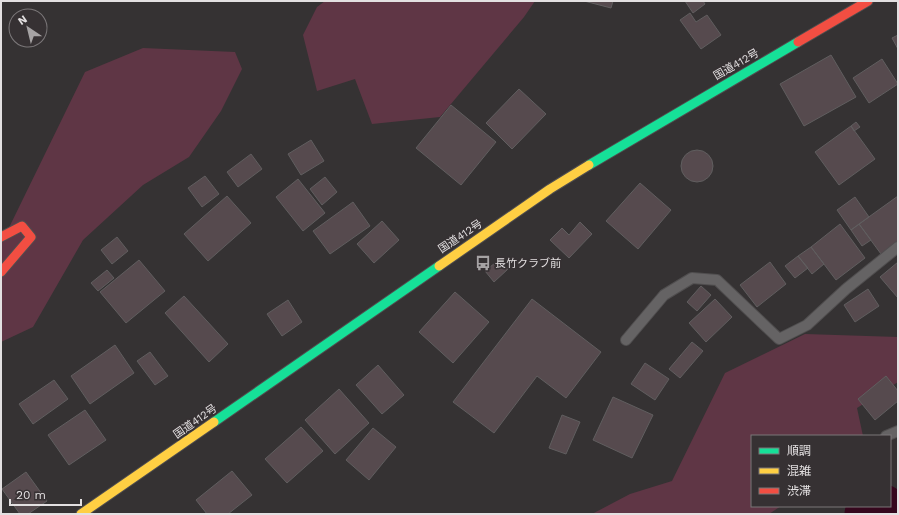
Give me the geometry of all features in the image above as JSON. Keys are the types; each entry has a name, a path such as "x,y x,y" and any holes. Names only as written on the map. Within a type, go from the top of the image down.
{"main road":[{"name":"国道412号","path":"81,514 550,189 666,118 868,1"},
{"path":"1,237 22,226 31,237 1,272"}],"lane":[{"path":"626,340 664,296 692,278 717,280 779,339 807,325 846,289 898,247"},
{"path":"888,435 898,431"}],"shaded area":[{"path":"325,1 535,1 524,17 440,117 372,124 355,79 317,91 303,35 317,7"},
{"path":"143,48 235,52 242,69 221,111 189,157 143,185 83,240 33,327 1,342 1,244 85,72"},
{"path":"805,334 898,337 898,382 857,408 863,435 751,435 751,507 780,507 769,514 592,514 630,494 672,481 725,373"}],"building":[{"path":"584,1 613,1 611,8"},
{"path":"685,1 703,1 705,4 693,13"},
{"path":"690,13 696,22 707,15 721,35 701,49 680,20"},
{"path":"898,35 898,49 892,38"},
{"path":"831,55 856,97 804,126 780,84"},
{"path":"882,59 898,84 869,103 853,78"},
{"path":"519,89 546,114 512,149 486,123"},
{"path":"451,105 496,142 461,185 416,148"},
{"path":"856,122 860,127 854,131 851,126"},
{"path":"851,126 875,159 839,185 815,152"},
{"path":"311,140 324,161 301,175 288,154"},
{"path":"694,150 700,150 709,154 713,166 709,178 700,182 694,182 685,178 681,169 681,163 685,154"},
{"path":"251,154 262,169 238,187 227,172"},
{"path":"205,176 219,194 202,207 188,188"},
{"path":"325,177 337,192 322,205 310,189"},
{"path":"298,179 325,213 303,231 276,197"},
{"path":"640,183 671,210 638,249 606,221"},
{"path":"227,196 251,223 208,261 184,234"},
{"path":"898,196 898,241 881,254 859,224"},
{"path":"855,197 869,217 851,230 837,210"},
{"path":"353,202 370,226 330,254 313,231"},
{"path":"382,221 399,240 374,263 357,244"},
{"path":"580,222 592,234 569,258 550,240 562,228 569,235"},
{"path":"840,224 865,258 836,280 811,247"},
{"path":"859,224 871,240 862,246 851,230"},
{"path":"117,237 128,251 112,264 101,250"},
{"path":"811,247 824,264 812,274 798,256"},
{"path":"798,256 808,268 795,278 785,266"},
{"path":"500,259 508,269 494,282 485,271"},
{"path":"139,260 165,291 126,323 100,292"},
{"path":"770,262 786,284 757,307 740,285"},
{"path":"898,262 898,298 880,277"},
{"path":"107,270 114,278 98,291 91,283"},
{"path":"701,286 711,295 697,311 687,302"},
{"path":"868,289 879,306 855,322 844,305"},
{"path":"455,292 489,322 453,363 419,332"},
{"path":"184,296 228,344 209,362 165,313"},
{"path":"532,299 601,352 566,398 537,376 494,433 453,402"},
{"path":"715,299 732,317 706,342 689,323"},
{"path":"288,300 302,322 282,336 267,314"},
{"path":"692,342 703,351 680,378 669,369"},
{"path":"115,345 134,373 90,404 71,376"},
{"path":"150,352 168,376 155,385 137,361"},
{"path":"645,363 669,379 655,400 631,384"},
{"path":"378,365 404,395 382,414 356,385"},
{"path":"886,376 898,391 898,401 875,420 858,399"},
{"path":"54,380 68,399 33,424 19,404"},
{"path":"339,389 369,423 335,454 305,420"},
{"path":"613,397 653,415 632,458 593,440"},
{"path":"85,410 106,440 69,465 48,435"},
{"path":"562,415 580,422 566,454 549,448"},
{"path":"301,427 323,451 287,483 265,459"},
{"path":"373,428 396,447 369,480 346,460"},
{"path":"232,471 252,495 228,514 207,514 196,500"},
{"path":"26,472 47,501 28,514 20,514 2,489"}],"waterway":[{"path":"866,514 882,507"}],"traffic: fast":[{"path":"589,165 798,42"},
{"path":"214,422 439,266"}],"traffic: slow":[{"path":"439,266 550,189 589,165"},
{"path":"81,514 214,422"}],"traffic: jam":[{"path":"798,42 868,1"},
{"path":"1,237 22,226 31,237 1,272"}],"place":[{"name":"長竹クラブ前","path":"483,263"}]}
